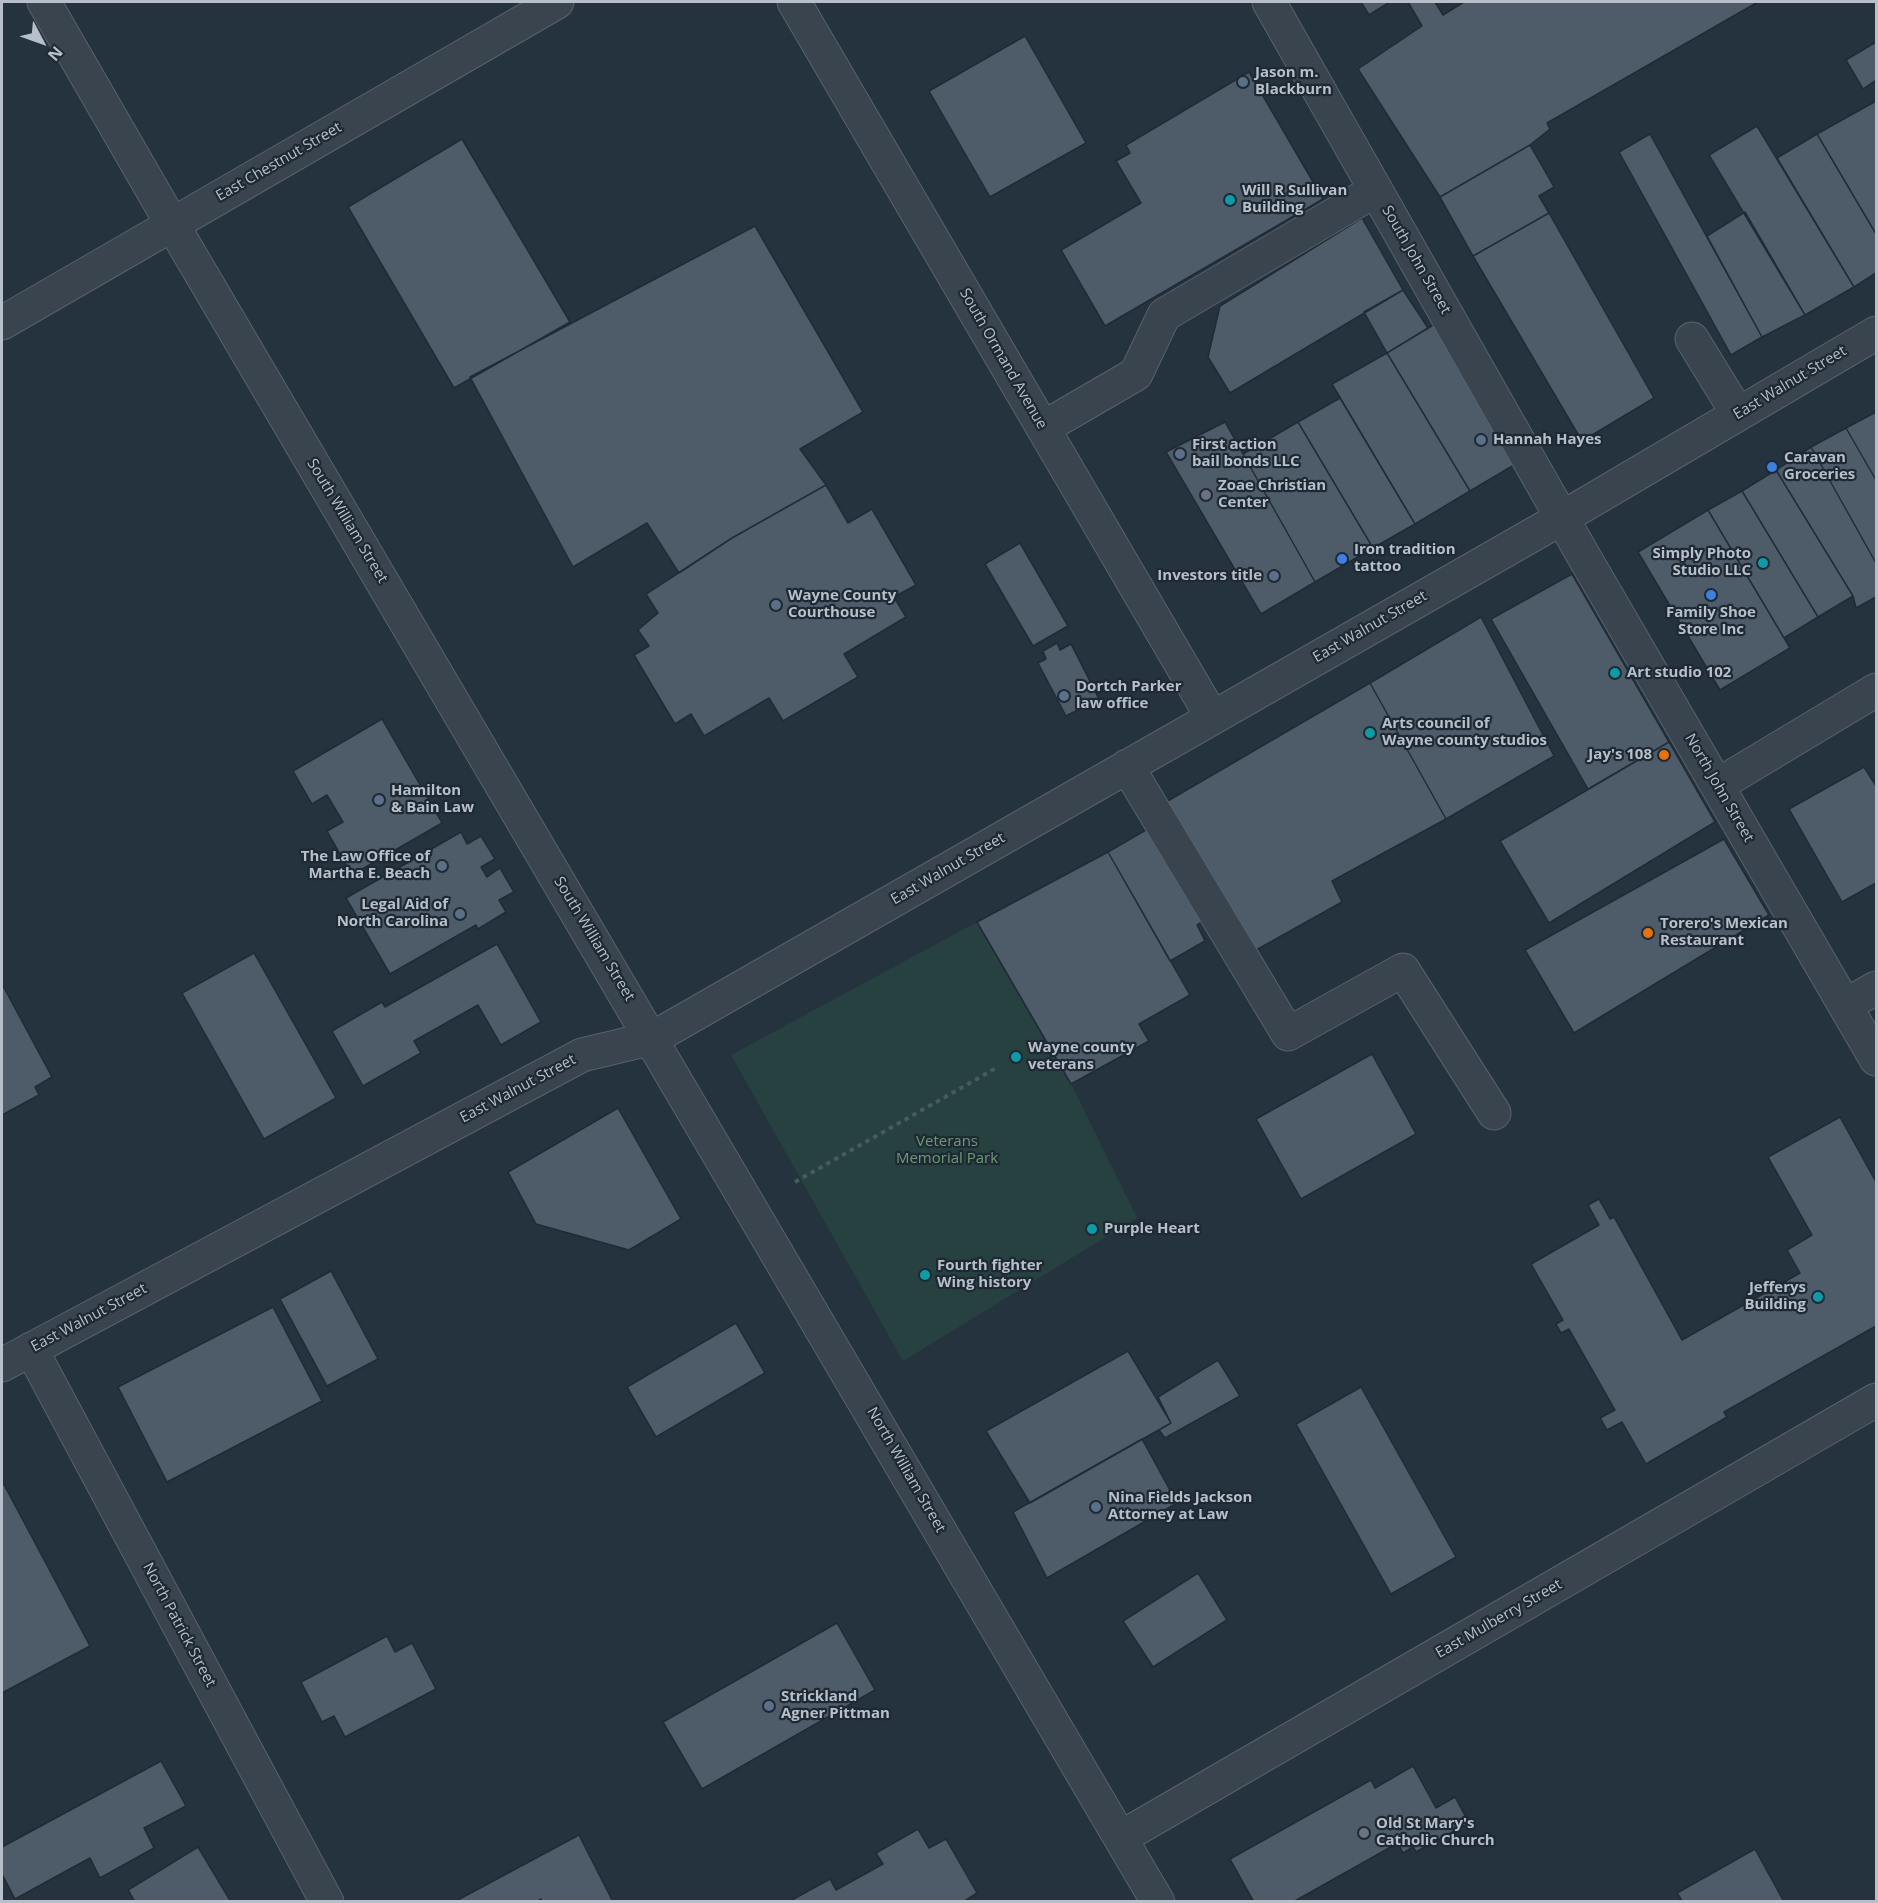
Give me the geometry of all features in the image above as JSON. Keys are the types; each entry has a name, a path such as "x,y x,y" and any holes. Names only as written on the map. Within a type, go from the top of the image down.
{"street":[{"name":"South William Street","path":"44,2 172,224 653,1038"},
{"name":"East Chestnut Street","path":"2,323 557,2"},
{"name":"South Ormand Avenue","path":"794,2 1212,717"},
{"name":"South John Street","path":"1269,2 1562,518"},
{"path":"1043,428 1136,374 1164,315 1376,190"},
{"name":"East Walnut Street","path":"2,1365 582,1055 653,1038 1562,518 1876,333"},
{"path":"1692,339 1738,414"},
{"name":"North John Street","path":"1562,518 1876,1059"},
{"path":"1718,786 1876,690"},
{"path":"1127,766 1288,1034 1403,970 1494,1113"},
{"path":"1846,1005 1876,988"},
{"name":"North William Street","path":"653,1038 1122,1837 1153,1900"},
{"name":"North Patrick Street","path":"31,1349 327,1902"},
{"name":"East Mulberry Street","path":"1122,1837 1876,1400"}],"path":[{"path":"795,1182 998,1067"}],"green space":[{"name":"Veterans Memorial Park","path":"977,922 1071,1084 1137,1218 903,1361 731,1055"}],"building":[{"path":"1361,2 1390,2 1369,15"},
{"path":"1408,2 1435,2 1443,15 1464,2 1758,2 1547,123 1550,129 1530,145 1440,197 1358,69 1422,26"},
{"path":"1025,36 1086,143 990,197 929,91"},
{"path":"1876,42 1876,80 1863,89 1846,60"},
{"name":"Will R Sullivan Building","path":"1249,72 1323,199 1105,326 1061,250 1141,203 1116,161 1130,153 1126,145"},
{"path":"1876,101 1876,234 1817,134"},
{"path":"1757,126 1854,287 1805,315 1709,155"},
{"path":"1650,134 1762,337 1731,355 1619,152"},
{"path":"1817,134 1876,234 1876,273 1854,287 1777,158"},
{"path":"462,139 570,322 454,388 348,207"},
{"path":"1530,145 1554,187 1539,196 1549,213 1473,256 1440,197"},
{"path":"1745,212 1805,315 1762,337 1707,236"},
{"path":"1549,213 1654,398 1582,441 1473,256"},
{"path":"1362,218 1403,290 1230,393 1208,357 1220,306"},
{"path":"755,226 863,412 800,449 826,485 732,538 679,573 647,523 573,567 470,377"},
{"path":"1403,290 1428,328 1387,353 1364,312"},
{"path":"1435,324 1514,465 1470,491 1387,353"},
{"path":"1387,353 1470,491 1415,524 1332,384"},
{"path":"1340,398 1415,524 1373,548 1298,422"},
{"path":"1876,412 1876,480 1846,428"},
{"path":"1225,422 1315,582 1261,614 1166,452"},
{"path":"1298,422 1373,548 1315,582 1243,454"},
{"path":"1846,428 1876,480 1876,563 1811,447"},
{"path":"1811,447 1876,563 1876,597 1856,608 1853,596 1776,470"},
{"path":"1776,470 1853,596 1818,617 1742,491"},
{"name":"Wayne County Courthouse","path":"826,485 848,523 872,509 916,585 894,597 906,617 844,654 858,677 783,721 769,698 704,736 691,714 675,724 634,655 649,646 638,630 658,613 646,594 732,538"},
{"name":"Simply Photo Studio LLC","path":"1742,491 1818,617 1784,638 1708,510"},
{"name":"Family Shoe Store Inc","path":"1708,510 1790,648 1720,690 1638,552"},
{"path":"1020,543 1068,626 1033,646 985,564"},
{"path":"1572,574 1669,742 1588,789 1491,619"},
{"path":"1481,617 1554,756 1446,819 1370,683"},
{"path":"1057,643 1060,650 1071,644 1099,699 1066,716 1038,663 1046,659 1043,651"},
{"path":"1370,683 1446,819 1332,881 1342,902 1249,954 1166,802"},
{"name":"Hamilton & Bain Law","path":"382,719 442,823 352,875 327,831 343,822 327,795 312,804 293,771"},
{"path":"1669,742 1715,822 1549,923 1500,841"},
{"path":"1864,767 1876,786 1876,883 1842,902 1789,809"},
{"path":"1158,823 1212,914 1197,925 1205,941 1170,961 1108,852"},
{"path":"461,832 467,844 481,836 495,859 481,867 487,877 500,868 514,892 499,900 506,912 478,929 476,925 390,974 346,898"},
{"name":"Torero's Mexican Restaurant","path":"1724,839 1769,915 1574,1033 1525,950"},
{"path":"1108,852 1190,995 1139,1024 1149,1041 1071,1084 977,922"},
{"path":"497,944 541,1022 501,1045 478,1005 414,1041 421,1053 363,1086 332,1031 382,1002 385,1007"},
{"path":"254,953 336,1098 264,1139 182,993"},
{"path":"2,984 52,1077 35,1087 39,1095 2,1115"},
{"path":"1372,1054 1416,1134 1301,1199 1256,1119"},
{"path":"618,1108 681,1219 629,1250 536,1224 508,1172"},
{"name":"Jefferys Building","path":"1840,1117 1876,1182 1876,1326 1724,1412 1727,1417 1646,1464 1622,1422 1607,1430 1600,1418 1615,1410 1569,1329 1561,1333 1556,1324 1563,1320 1531,1264 1599,1225 1588,1205 1599,1199 1610,1219 1614,1217 1682,1340 1800,1273 1787,1250 1812,1235 1768,1157"},
{"path":"331,1271 378,1359 327,1386 280,1299"},
{"path":"273,1307 322,1401 167,1482 118,1387"},
{"path":"736,1323 765,1373 656,1437 627,1387"},
{"path":"1128,1351 1171,1423 1030,1503 986,1431"},
{"path":"1218,1360 1240,1396 1165,1438 1159,1430 1171,1423 1158,1397"},
{"path":"1361,1387 1456,1557 1391,1594 1296,1424"},
{"name":"Nina Fields Jackson Attorney at Law","path":"1142,1439 1177,1503 1047,1578 1013,1512"},
{"path":"2,1481 90,1646 2,1693"},
{"path":"1198,1573 1227,1620 1153,1667 1123,1621"},
{"name":"Strickland Agner Pittman","path":"837,1623 875,1690 702,1789 663,1722"},
{"path":"387,1636 395,1652 412,1643 436,1689 345,1737 334,1716 322,1722 301,1682"},
{"path":"161,1761 186,1806 144,1828 154,1848 100,1878 90,1858 15,1899 2,1874 2,1847"},
{"name":"Old St Mary's Catholic Church","path":"1413,1766 1436,1808 1455,1797 1469,1823 1416,1852 1413,1847 1403,1853 1398,1843 1293,1902 1254,1902 1230,1859 1371,1780 1375,1788"},
{"path":"918,1829 929,1848 946,1839 977,1893 963,1902 790,1901 830,1879 836,1890 883,1864 876,1853"},
{"path":"579,1835 613,1902 542,1902 541,1899 536,1902 454,1902"},
{"path":"198,1847 231,1902 135,1902 128,1890"},
{"path":"1755,1849 1784,1902 1683,1902 1677,1893"}],"place":[{"name":"Jason m. Blackburn","path":"1243,82"},
{"name":"Will R Sullivan Building","path":"1230,200"},
{"name":"Hannah Hayes","path":"1481,440"},
{"name":"First action bail bonds LLC","path":"1180,454"},
{"name":"Caravan Groceries","path":"1772,467"},
{"name":"Zoae Christian Center","path":"1206,495"},
{"name":"Iron tradition tattoo","path":"1342,559"},
{"name":"Simply Photo Studio LLC","path":"1763,563"},
{"name":"Investors title","path":"1274,576"},
{"name":"Family Shoe Store Inc","path":"1711,595"},
{"name":"Wayne County Courthouse","path":"776,605"},
{"name":"Art studio 102","path":"1615,673"},
{"name":"Dortch Parker law office","path":"1064,696"},
{"name":"Arts council of Wayne county studios","path":"1370,733"},
{"name":"Jay's 108","path":"1664,755"},
{"name":"Hamilton & Bain Law","path":"379,800"},
{"name":"The Law Office of Martha E. Beach","path":"442,866"},
{"name":"Legal Aid of North Carolina","path":"460,914"},
{"name":"Torero's Mexican Restaurant","path":"1648,933"},
{"name":"Wayne county veterans","path":"1016,1057"},
{"name":"Purple Heart","path":"1092,1229"},
{"name":"Fourth fighter Wing history","path":"925,1275"},
{"name":"Jefferys Building","path":"1818,1297"},
{"name":"Nina Fields Jackson Attorney at Law","path":"1096,1507"},
{"name":"Strickland Agner Pittman","path":"769,1706"},
{"name":"Old St Mary's Catholic Church","path":"1364,1833"}]}
